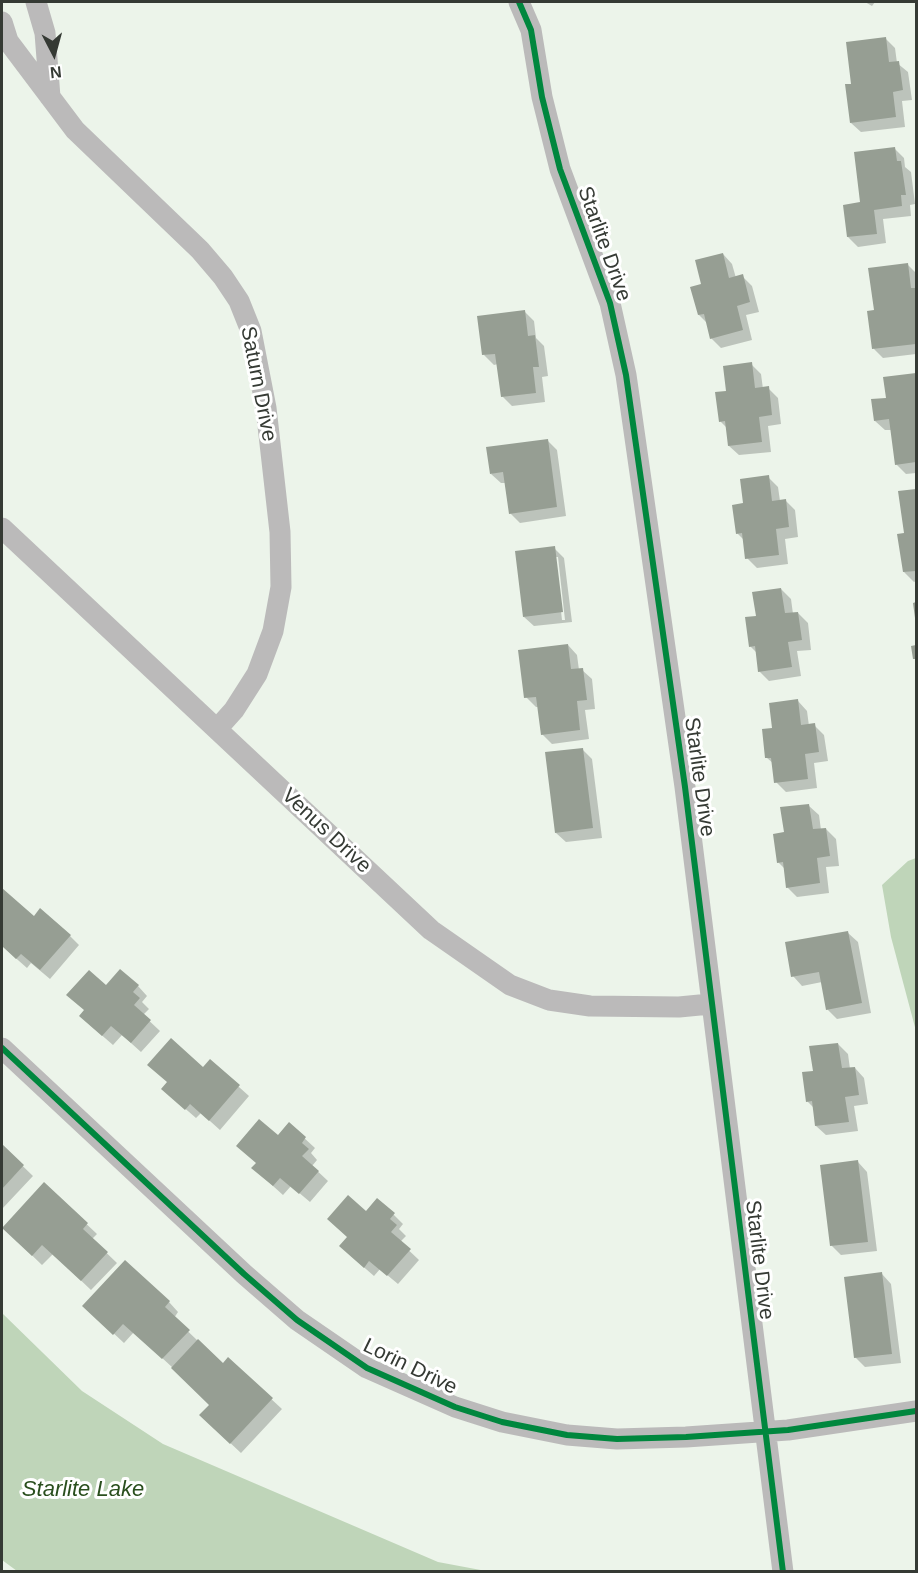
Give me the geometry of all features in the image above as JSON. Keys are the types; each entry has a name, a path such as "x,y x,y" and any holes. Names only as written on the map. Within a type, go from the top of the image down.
{"street":[{"path":"36,2 45,33 50,98"},
{"name":"Starlite Drive","path":"519,2 531,30 542,97 560,169 610,303 626,375 685,787 710,1004 783,1572"},
{"name":"Starlite Drive","path":"531,30 535,2"},
{"name":"Saturn Drive","path":"2,22 8,41 83,139 200,250 223,276 239,301 251,331 266,408 280,532 281,587 273,631 257,674 234,710 217,729"},
{"name":"Venus Drive","path":"2,528 431,930 510,984 549,1000 590,1006 679,1007 710,1004"},
{"name":"Lorin Drive","path":"2,1048 297,1320 367,1368 455,1407 502,1422 567,1435 617,1440 788,1430 916,1411"}],"water":[{"path":"916,858 916,1031 891,937 882,885 908,861"},
{"name":"Starlite Lake","path":"2,1313 82,1391 163,1444 438,1562 486,1571 17,1571 2,1560"}],"building":[{"path":"886,37 889,62 899,61 903,90 893,92 896,117 850,123 845,84 851,84 846,42"},
{"path":"895,147 897,161 901,161 906,195 901,195 902,206 874,210 877,234 847,237 843,205 860,202 854,152"},
{"path":"723,253 729,278 743,274 750,302 737,306 743,330 710,339 704,314 698,315 690,287 701,284 695,260"},
{"path":"908,263 911,288 916,288 916,344 872,349 867,311 874,310 868,268"},
{"path":"525,310 528,336 535,335 539,367 533,367 536,393 501,397 495,354 482,355 477,316"},
{"path":"752,362 755,388 769,386 772,415 759,417 762,442 728,446 725,421 719,422 715,392 726,391 723,366"},
{"path":"916,373 916,462 895,465 889,419 874,421 871,399 886,398 883,377"},
{"path":"548,439 557,507 509,514 503,472 490,474 486,447"},
{"path":"769,475 772,501 786,499 789,527 776,529 779,555 745,559 742,533 736,534 732,505 743,503 740,479"},
{"path":"916,489 916,571 903,572 897,534 904,533 898,491"},
{"path":"555,546 563,612 523,617 515,551"},
{"path":"781,588 785,613 798,612 802,640 788,642 792,667 758,672 755,646 749,647 745,617 756,616 752,592"},
{"path":"916,602 916,618 915,618 913,603"},
{"path":"568,644 571,669 583,668 587,700 577,701 580,730 541,735 536,697 524,698 518,650"},
{"path":"916,645 916,659 913,659 911,646"},
{"path":"798,699 801,725 815,723 819,752 805,754 808,779 774,783 771,758 765,758 762,729 772,728 769,703"},
{"path":"583,748 593,828 555,833 545,752"},
{"path":"809,804 813,829 826,828 830,856 817,858 820,883 786,888 783,862 777,863 773,834 784,832 780,807"},
{"path":"2,888 34,916 40,908 71,935 40,970 21,954 16,959 2,946"},
{"path":"848,931 862,1003 826,1010 819,972 791,977 785,942"},
{"path":"120,969 139,985 133,992 140,998 134,1005 151,1020 131,1043 111,1026 102,1036 79,1016 84,1010 66,995 89,970 106,985"},
{"path":"171,1038 203,1067 210,1059 240,1085 209,1121 190,1104 185,1110 161,1089 167,1082 147,1065"},
{"path":"838,1043 842,1068 855,1067 859,1095 845,1097 849,1122 815,1126 812,1101 806,1102 802,1072 813,1071 809,1046"},
{"path":"259,1119 278,1135 289,1122 306,1137 302,1143 309,1149 302,1156 319,1171 299,1194 280,1178 273,1186 251,1168 256,1163 236,1146"},
{"path":"2,1144 24,1165 2,1189"},
{"path":"858,1160 868,1242 830,1246 820,1165"},
{"path":"44,1182 88,1223 83,1229 108,1252 81,1281 42,1245 32,1256 2,1228"},
{"path":"348,1195 366,1211 377,1198 395,1213 390,1219 397,1225 391,1232 411,1249 387,1276 369,1261 364,1268 339,1246 347,1237 327,1219"},
{"path":"125,1260 170,1301 165,1307 190,1330 162,1359 123,1324 113,1335 82,1306"},
{"path":"882,1272 892,1354 854,1358 844,1277"},
{"path":"198,1339 223,1363 228,1357 273,1398 230,1444 199,1415 209,1405 171,1368"}],"cycle path":[{"path":"519,2 531,30 542,97 560,169 610,303 626,375 685,787 783,1572"},
{"path":"2,1048 244,1274 297,1320 367,1368 455,1407 502,1422 567,1435 617,1439 788,1430 916,1411"}]}
